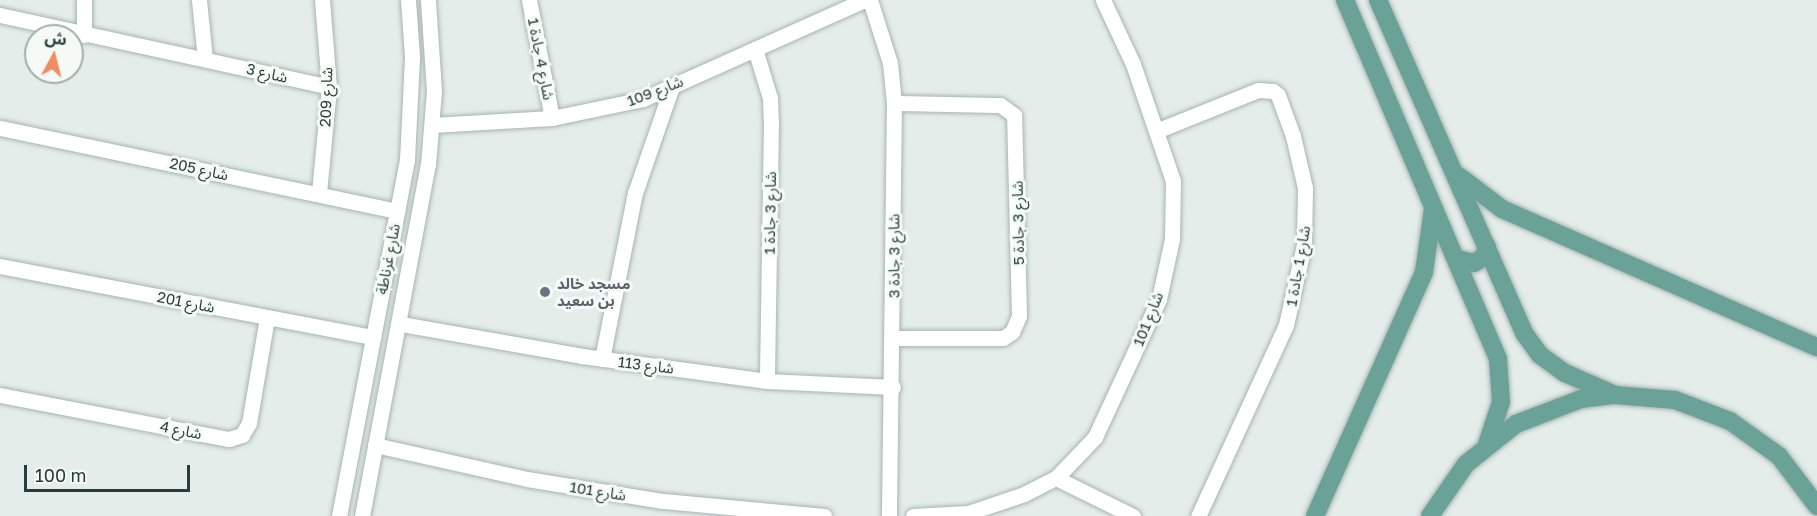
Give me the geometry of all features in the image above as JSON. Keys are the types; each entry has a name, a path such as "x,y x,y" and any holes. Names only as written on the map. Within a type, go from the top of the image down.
{"main road":[{"path":"1345,0 1498,359 1502,381 1501,402 1487,444"},
{"path":"1378,0 1524,333 1540,355 1565,374 1615,395"},
{"path":"1454,172 1502,209 1817,347"},
{"path":"1315,516 1424,272 1433,204"},
{"path":"1457,259 1468,264 1479,261 1487,246"},
{"path":"1430,516 1448,486 1487,444 1547,409 1615,395 1675,400 1730,421 1779,456 1816,504"}],"street":[{"path":"84,0 84,24"},
{"path":"199,0 205,59"},
{"name":"شارع 209","path":"319,193 329,87 322,0"},
{"name":"شارع غرناطة","path":"339,516 407,160 412,56 408,0"},
{"name":"شارع غرناطة","path":"362,516 401,324 432,125 433,58 428,0"},
{"name":"شارع 4 جادة 1","path":"529,0 552,118"},
{"name":"شارع 109","path":"432,125 552,118 643,99 864,0"},
{"name":"شارع 3 جادة 3","path":"870,0 890,63 894,103 893,387 889,516"},
{"name":"شارع 101","path":"913,516 968,513 1024,494 1056,478 1095,437 1159,299 1172,239 1173,181 1133,64 1108,2"},
{"name":"شارع 3","path":"0,15 38,24"},
{"path":"411,28 422,31 431,26"},
{"name":"شارع 3","path":"84,35 329,87"},
{"name":"شارع 3 جادة 1","path":"755,49 770,99 771,122 767,381"},
{"path":"412,56 424,50 433,58"},
{"path":"602,359 635,193 672,86"},
{"name":"شارع 1 جادة 1","path":"1156,131 1258,90 1273,91 1278,95 1293,136 1305,188 1304,245 1286,325 1198,516"},
{"name":"شارع 3 جادة 5","path":"893,338 1003,338 1012,332 1019,316 1014,115 1000,105 894,103"},
{"name":"شارع 205","path":"0,128 397,211"},
{"name":"شارع 201","path":"0,266 373,338"},
{"name":"شارع 4","path":"0,395 229,439 242,435 249,423 267,318"},
{"name":"شارع 113","path":"401,324 602,359 767,381 893,387"},
{"name":"شارع 101","path":"375,445 527,479 718,511 824,516"},
{"path":"1056,478 1133,516"}],"place":[{"name":"مسجد خالد بن سعيد","path":"545,292"}]}
